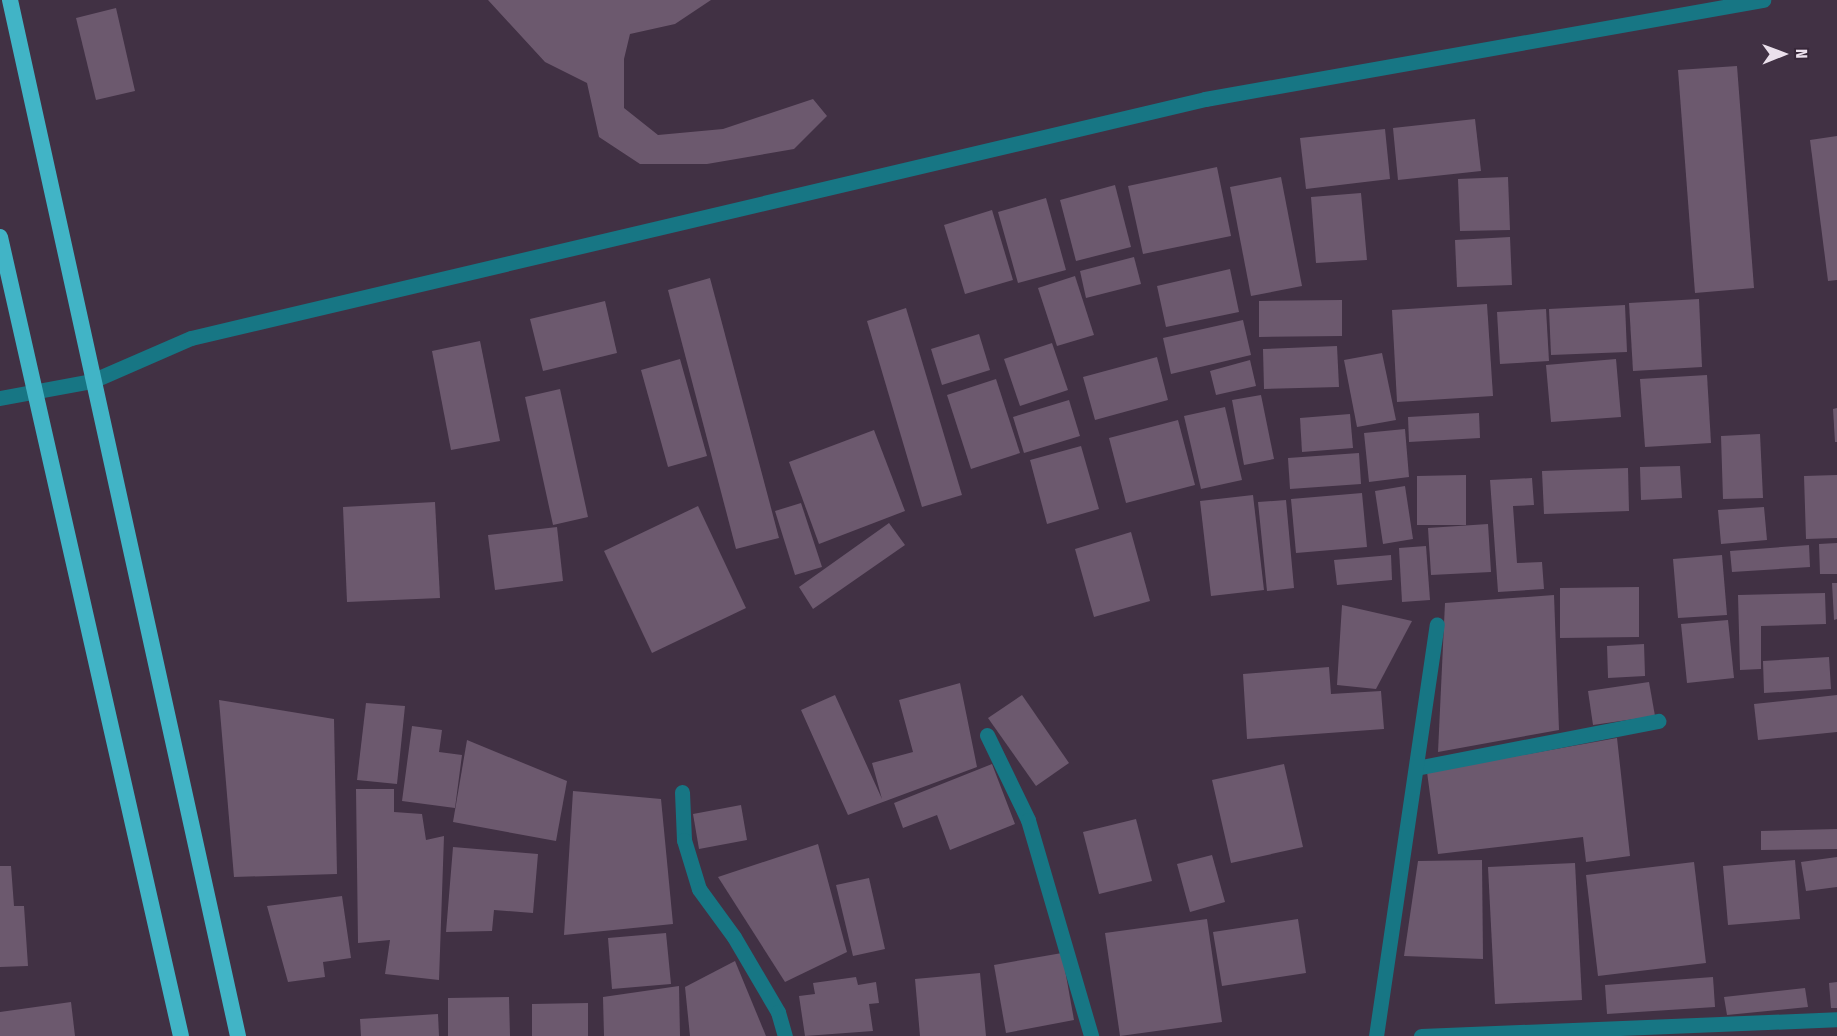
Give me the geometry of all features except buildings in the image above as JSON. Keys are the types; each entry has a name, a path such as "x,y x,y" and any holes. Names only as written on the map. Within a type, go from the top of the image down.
{"highway":[{"path":"9,0 238,1036"},
{"path":"0,237 181,1036"}],"street":[{"path":"0,398 92,381 191,338 1205,99 1763,0"},
{"path":"1376,1036 1437,625"},
{"path":"1416,768 1658,721"},
{"path":"987,735 1028,820 1091,1036"},
{"path":"682,792 684,840 699,889 734,937 778,1012 785,1036"},
{"path":"1421,1036 1837,1019"}]}
